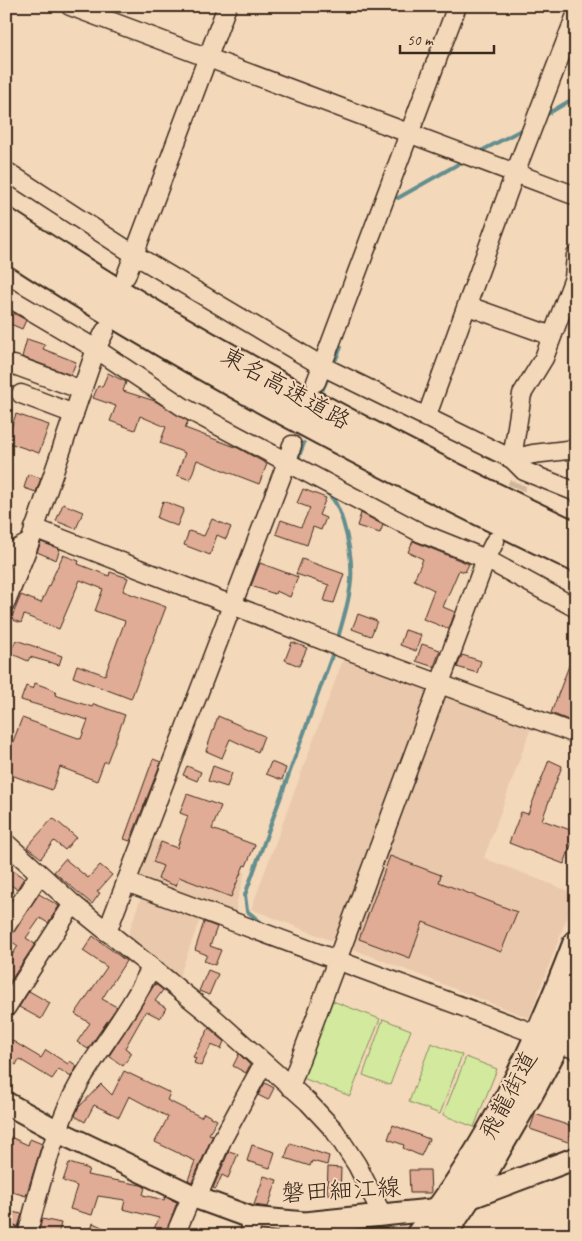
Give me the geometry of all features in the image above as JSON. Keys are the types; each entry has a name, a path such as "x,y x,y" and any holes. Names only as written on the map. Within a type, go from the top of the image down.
{"highway":[{"name":"東名高速道路","path":"6,221 134,301 302,398 462,481 576,536"},
{"name":"東名高速道路","path":"6,247 123,320 296,420 453,501 576,559"},
{"name":"飛龍街道","path":"420,1235 440,1209 486,1136 554,1035 576,943"},
{"name":"飛龍街道","path":"443,1235 469,1198 518,1116 576,990"}],"main road":[{"name":"磐田細江線","path":"6,1103 59,1132 251,1226 383,1216 440,1209 576,1158"}],"street":[{"path":"70,6 576,196"},
{"path":"126,276 227,6"},
{"path":"325,373 408,134 457,6"},
{"path":"426,418 515,173 576,15"},
{"path":"6,171 135,255 325,373 426,418 516,468 576,492"},
{"path":"516,468 514,446 522,394 539,368 575,278 576,256"},
{"path":"6,296 96,349 183,408 291,457 311,474 421,533 486,559 576,608"},
{"path":"468,306 552,336"},
{"path":"6,602 32,535 96,349 105,330"},
{"path":"14,365 82,390"},
{"path":"22,394 74,414"},
{"path":"516,468 576,449"},
{"path":"107,932 291,457"},
{"path":"6,555 32,535"},
{"path":"32,535 233,605 576,734"},
{"path":"290,1087 486,559 495,541"},
{"path":"6,843 39,875 213,1017 263,1064 308,1102 334,1130 357,1165 383,1216"},
{"path":"6,926 39,875"},
{"path":"126,882 340,953 554,1035"},
{"path":"6,1008 73,904"},
{"path":"27,1235 42,1181 59,1132 81,1081 140,991 151,967"},
{"path":"175,1235 222,1140 263,1064"},
{"path":"455,1235 469,1198"},
{"path":"6,1232 12,1235"}],"shaded area":[{"path":"344,657 532,725 484,858 576,894 529,1018 251,909"},
{"path":"154,839 245,872 236,905 239,916 139,877"},
{"path":"142,894 201,916 178,980 127,938"}],"green space":[{"path":"330,1000 380,1019 350,1096 300,1077"},
{"path":"383,1019 411,1030 390,1085 363,1075"},
{"path":"431,1043 462,1055 440,1114 409,1102"},
{"path":"466,1057 497,1069 474,1127 443,1115"}],"building":[{"path":"6,309 26,320 22,329 6,322"},
{"path":"27,339 45,345 43,349 76,362 71,375 22,357"},
{"path":"108,373 126,382 123,391 155,401 188,421 185,428 238,448 267,464 259,484 197,460 190,480 177,475 185,453 160,443 166,427 140,416 135,430 110,421 116,406 93,398 98,386 102,387"},
{"path":"16,414 49,425 39,453 6,442"},
{"path":"28,474 41,478 36,492 24,488"},
{"path":"303,489 326,498 319,515 326,518 321,530 313,527 307,545 276,534 281,520 301,527 310,508 297,503"},
{"path":"163,501 184,509 177,526 157,518"},
{"path":"63,504 83,512 76,529 56,521"},
{"path":"361,513 383,525 380,533 357,526"},
{"path":"212,519 231,527 226,539 217,535 210,555 184,545 189,531 204,536"},
{"path":"413,541 469,564 465,572 459,570 443,607 455,612 449,629 423,619 434,590 414,580 423,559 408,552"},
{"path":"41,542 60,549 56,560 37,552"},
{"path":"63,555 79,561 78,564 109,576 110,572 128,578 123,591 166,607 131,699 73,677 77,665 105,675 125,621 95,611 103,589 80,580 59,629 24,615 21,623 11,619 21,595 41,603"},
{"path":"302,559 344,574 334,603 324,601 329,585 296,574"},
{"path":"260,563 298,577 290,597 276,591 275,594 251,586"},
{"path":"358,614 377,621 371,636 352,629"},
{"path":"405,630 421,635 416,651 400,645"},
{"path":"16,640 62,656 59,665 30,657 28,661 10,653"},
{"path":"292,642 307,648 299,666 285,660"},
{"path":"422,644 440,650 434,667 416,661"},
{"path":"576,651 576,723 551,713"},
{"path":"462,655 481,661 477,673 457,667"},
{"path":"35,683 56,691 55,695 92,707 94,704 125,715 107,762 104,762 97,781 60,767 52,790 6,773 6,760 22,718 81,739 88,720 21,700 26,686 33,689"},
{"path":"218,716 264,736 258,752 230,739 222,758 206,751"},
{"path":"153,759 161,762 130,841 124,839"},
{"path":"549,760 562,766 542,820 576,832 564,864 509,843 521,812 528,814"},
{"path":"271,762 286,768 282,780 266,774"},
{"path":"187,766 201,772 197,781 183,775"},
{"path":"213,766 232,773 227,787 208,781"},
{"path":"187,794 221,806 212,829 255,845 246,866 244,865 231,897 179,877 176,886 158,879 163,866 153,862 161,842 177,848 188,816 180,813"},
{"path":"53,818 76,837 65,850 54,841 41,858 27,847"},
{"path":"390,856 441,875 439,882 517,912 501,952 423,922 410,958 359,939"},
{"path":"65,859 88,878 100,865 112,875 97,892 100,893 92,904 54,872"},
{"path":"10,869 24,878 17,889 6,882 6,875"},
{"path":"39,894 59,906 48,923 40,918 26,938 35,944 9,983 6,981 6,964 18,946 8,939"},
{"path":"204,922 217,927 210,946 221,950 215,965 204,961 207,955 195,950"},
{"path":"93,936 126,961 102,999 117,1007 88,1049 77,1042 90,1023 75,1014 107,967 83,951"},
{"path":"208,970 218,974 209,995 199,991"},
{"path":"155,984 163,990 155,1001 166,1008 160,1018 146,1011 125,1048 132,1053 123,1066 109,1056"},
{"path":"29,991 50,1003 41,1019 19,1007"},
{"path":"209,1028 224,1041 221,1049 211,1045 201,1066 194,1063 196,1058 193,1057"},
{"path":"6,1037 41,1058 46,1050 68,1064 70,1061 77,1066 71,1077 59,1069 52,1079 19,1059 16,1065 6,1059"},
{"path":"239,1054 250,1065 246,1073 233,1066"},
{"path":"124,1071 170,1093 167,1100 201,1117 204,1113 217,1120 209,1134 213,1135 192,1182 188,1180 195,1161 155,1142 168,1117 129,1096 119,1117 94,1105 85,1122 75,1116 78,1108 101,1084 112,1095"},
{"path":"265,1083 274,1088 268,1100 258,1095"},
{"path":"535,1114 573,1127 568,1142 530,1129"},
{"path":"393,1125 429,1139 421,1156 403,1148 404,1145 388,1139"},
{"path":"6,1135 28,1145 30,1139 42,1144 26,1196 6,1190"},
{"path":"290,1143 329,1156 327,1165 312,1161 310,1166 285,1158"},
{"path":"252,1145 275,1152 270,1168 247,1161"},
{"path":"229,1151 238,1154 228,1178 222,1175 216,1189 213,1188"},
{"path":"69,1163 89,1169 87,1175 141,1185 145,1187 143,1195 164,1200 165,1197 177,1202 165,1235 151,1235 159,1218 123,1209 125,1200 98,1196 92,1215 70,1209 77,1186 63,1181"},
{"path":"328,1167 341,1168 340,1194 327,1194"},
{"path":"409,1170 430,1170 431,1193 410,1193"},
{"path":"264,1176 277,1180 268,1207 254,1205"},
{"path":"6,1211 22,1214 18,1227 6,1222"},
{"path":"42,1219 61,1223 58,1235 38,1235"},
{"path":"93,1223 119,1235 90,1235"}],"waterway":[{"path":"544,116 576,97"},
{"path":"481,151 525,128"},
{"path":"398,198 460,163"},
{"path":"333,366 341,347"},
{"path":"322,391 329,375"},
{"path":"300,462 299,456 304,443"},
{"path":"323,490 331,496 338,508 348,540 350,555 351,582 337,641"},
{"path":"263,924 247,911 245,895 334,650"}],"tunnel":[{"path":"506,513 518,483"}]}
